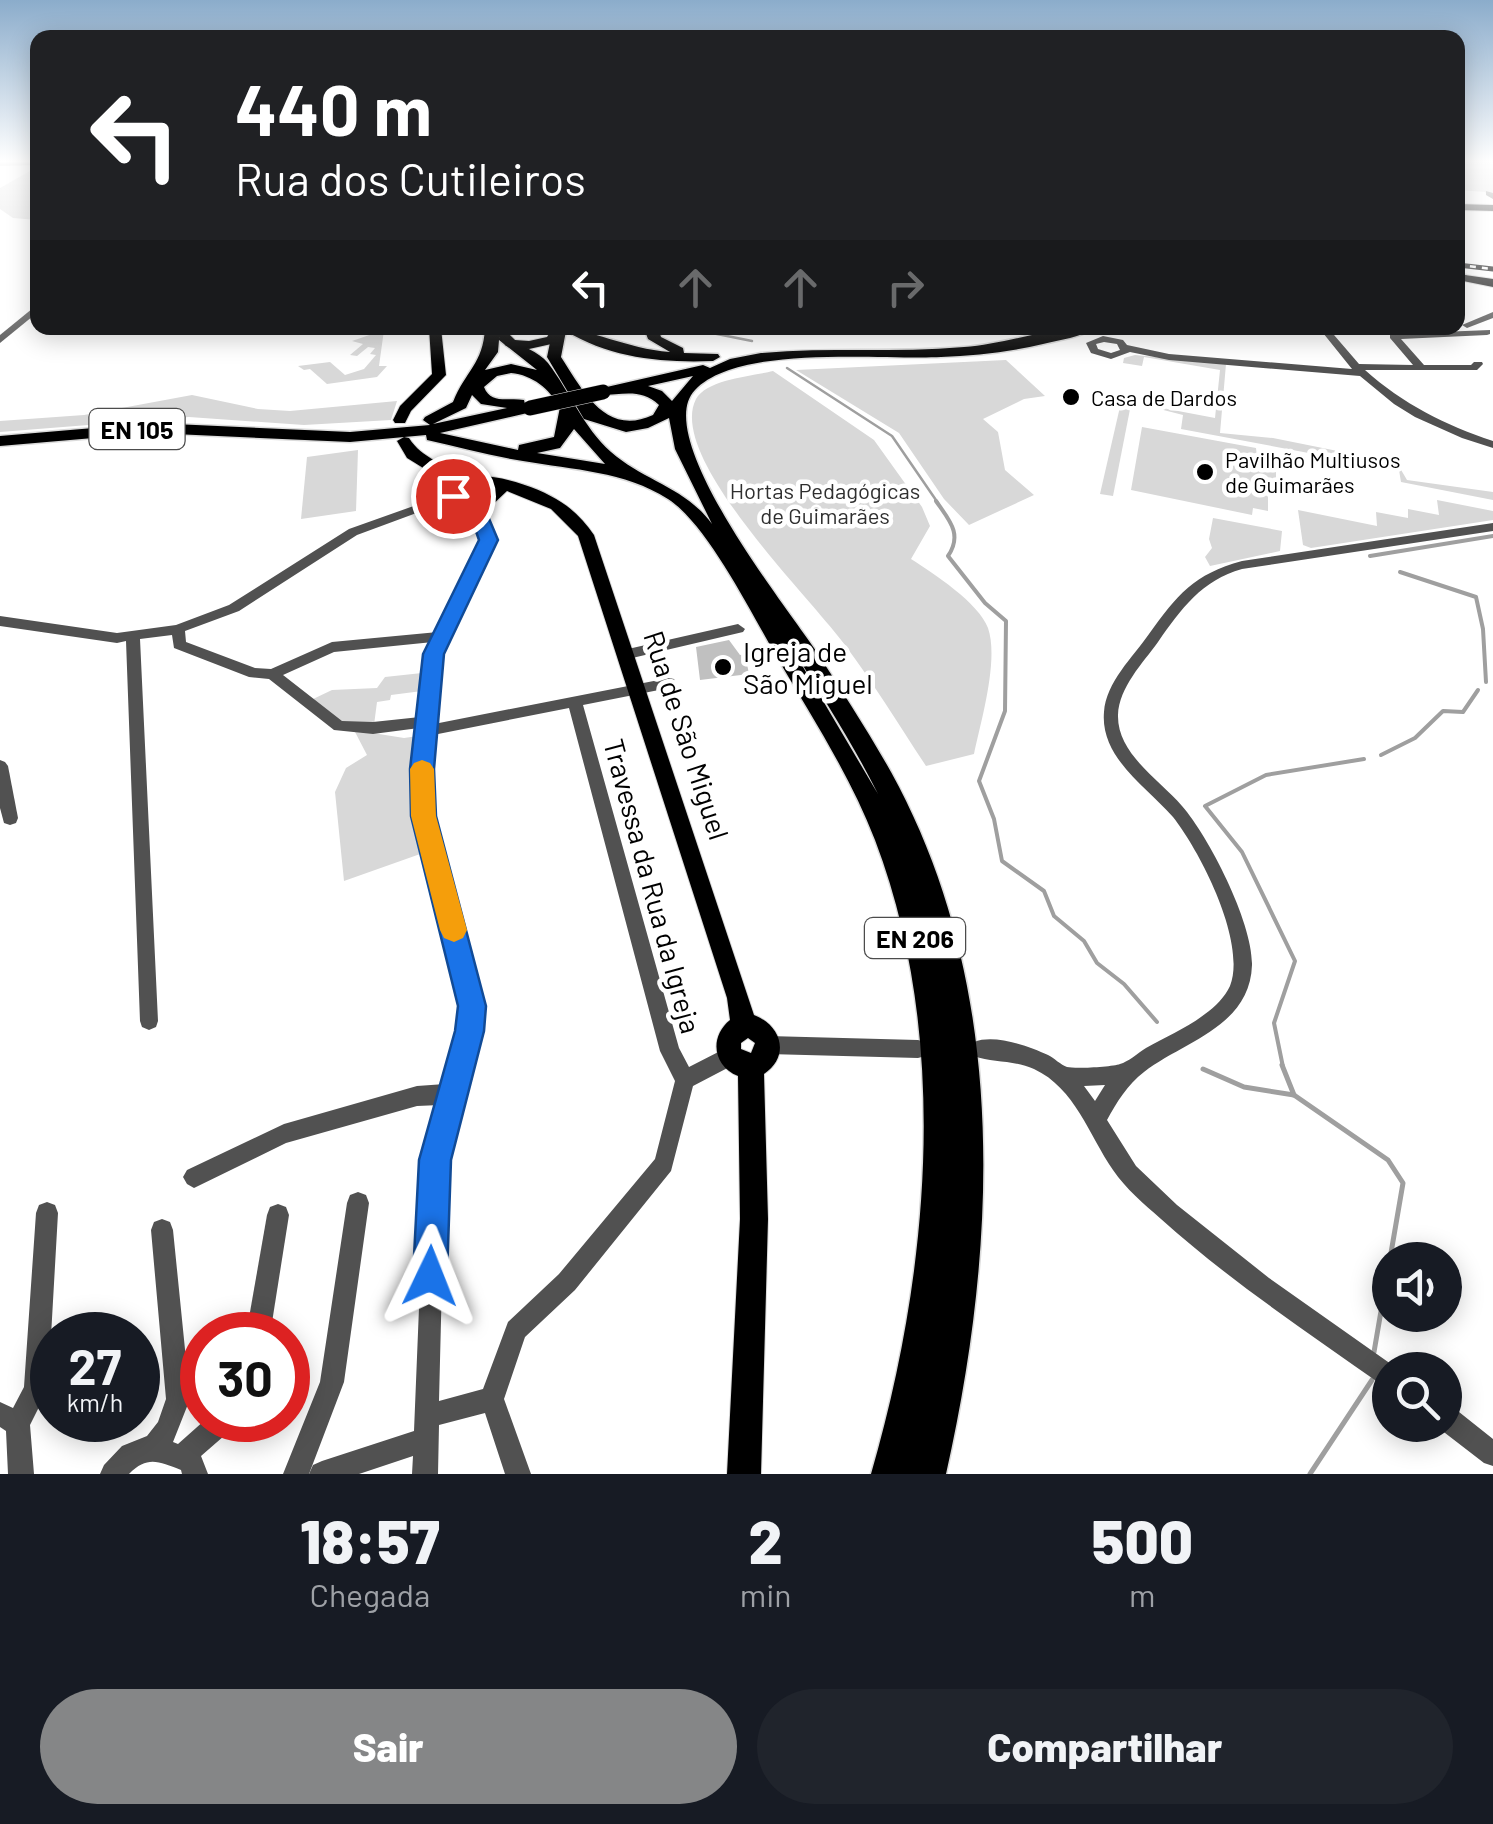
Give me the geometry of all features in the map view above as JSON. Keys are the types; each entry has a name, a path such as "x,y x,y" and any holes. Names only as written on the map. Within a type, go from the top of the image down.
{"highway":[{"path":"372,433 453,412 488,358 496,335"},
{"name":"EN 206","path":"502,335 513,348 536,360 575,348 575,406 606,456 678,497 702,522 859,780 895,860 922,965 938,1092 936,1241 917,1372 890,1474"},
{"path":"575,348 618,342 636,335"},
{"path":"656,335 660,342 679,351 742,357"},
{"name":"EN 105","path":"0,438 152,428 312,438 435,429 742,357 979,346 1036,335"},
{"name":"EN 105","path":"742,357 982,350 1065,335"},
{"path":"528,406 489,402 482,399 476,386 487,375 512,369 538,375 575,348 600,343 671,356 742,357"},
{"path":"575,348 619,352 634,362 630,375 601,390"},
{"path":"725,528 684,454 677,410 683,392 700,377 742,357"},
{"path":"528,406 500,424 496,431 498,440 523,449 556,442 568,432 563,412 575,406 605,422 623,426 654,421 667,409 664,400 648,390 601,390"},
{"name":"EN 206","path":"575,406 621,452 695,493 725,528 884,778 918,856 950,963 965,1089 967,1253 949,1393 927,1474"},
{"path":"372,433 450,438 512,454 593,465 644,480"}],"main road":[{"path":"1465,279 1493,284"},
{"path":"400,420 410,402 439,375 436,335"},
{"path":"504,335 518,344 536,344 556,337 575,348"},
{"path":"404,441 412,454 436,466 480,478 498,491 476,506 462,505 436,466"},
{"path":"454,492 480,478"},
{"name":"Rua de São Miguel","path":"498,491 530,493 563,506 586,535 739,998 744,1026 729,1038 750,1056 755,1123 744,1474"}],"street":[{"path":"0,337 30,312"},
{"path":"1465,322 1493,315"},
{"path":"1465,324 1490,333"},
{"path":"1465,334 1490,333"},
{"path":"1329,335 1359,370 1415,415 1448,431 1493,445"},
{"path":"1421,367 1394,336 1426,335"},
{"path":"1125,350 1359,370 1478,364"},
{"path":"0,621 133,638 178,629 234,608 353,532 454,492"},
{"path":"425,1474 435,1160 472,1006 424,816 426,727 431,664 487,546 488,533 476,506"},
{"path":"1095,1120 1126,1074 1214,1021 1232,996 1243,968 1236,922 1187,823 1119,746 1111,710 1118,691 1172,611 1205,578 1242,565 1493,527"},
{"path":"178,629 180,645 254,673 272,674 332,647 442,636"},
{"path":"628,654 738,629"},
{"path":"133,638 149,1021"},
{"path":"272,674 339,726 372,728 426,727 574,704 669,682"},
{"name":"Travessa da Rua da Igreja","path":"574,704 670,1052 685,1080"},
{"path":"0,766 10,818"},
{"path":"981,1049 1014,1052 1040,1060 1063,1077 1136,1182 1232,1265 1372,1363"},
{"path":"518,1474 492,1399 516,1330 568,1282 664,1164 685,1080 750,1056 918,1050"},
{"path":"1063,1077 1126,1074"},
{"path":"194,1176 284,1134 417,1096 450,1094"},
{"path":"296,1474 332,1382 358,1203"},
{"path":"21,1474 5,1418 36,1390 48,1212"},
{"path":"262,1312 278,1215"},
{"path":"154,1448 168,1430 178,1399 162,1230"},
{"path":"322,1474 492,1399"},
{"path":"1462,1431 1493,1454"},
{"path":"113,1474 132,1452 154,1448 188,1466 206,1442"}],"green space":[{"path":"383,335 379,366 387,366 377,377 327,384 310,369 298,366 330,362 345,375 364,369 376,355 370,354 375,348 350,355 363,344 352,341"},
{"path":"1135,355 1226,364 1220,433 1273,438 1397,463 1407,480 1493,492 1493,500 1401,482 1399,470 1181,429 1183,415 1136,403 1215,418 1220,370 1144,357 1142,366 1123,363 1124,358"},
{"name":"Hortas Pedagógicas de Guimarães","path":"1006,360 1045,396 1024,399 983,419 998,432 1005,470 1034,495 969,525 944,499 899,433 796,370"},
{"name":"Hortas Pedagógicas de Guimarães","path":"773,371 874,440 922,507 930,526 911,559 954,589 983,618 991,641 991,657 974,754 926,766 845,645 746,526 702,455 692,424 696,399 720,383"},
{"path":"192,395 258,409 290,411 397,401 391,420 304,425 189,417 0,432 0,421 84,415"},
{"path":"1122,398 1132,399 1113,496 1100,494"},
{"name":"Pavilhão Multiusos de Guimarães","path":"1142,427 1256,448 1257,457 1276,461 1276,488 1254,484 1255,488 1268,490 1268,511 1253,508 1252,515 1131,490"},
{"path":"358,450 356,511 301,519 307,457"},
{"path":"1437,500 1493,511 1493,520 1311,548 1303,545 1298,510 1377,526 1376,512 1408,518 1408,509 1439,515"},
{"path":"1213,518 1282,531 1280,551 1210,566 1205,557 1212,548 1209,539"},
{"path":"422,673 422,691 391,695 390,700 377,702 374,725 342,724 311,700 332,690 377,688 385,677"},
{"path":"354,730 404,738 418,736 414,810 423,853 344,881 335,792 346,768 367,755"}],"building":[{"name":"Igreja de São Miguel","path":"729,640 740,655 745,654 749,674 700,680 696,647"}],"waterway":[{"path":"722,335 752,341"},
{"path":"787,368 892,436 938,503"},
{"path":"936,501 954,534 948,556 985,603 1006,621 1005,711 979,781 994,819 1002,861 1044,891 1054,916 1084,941 1097,963 1124,984 1157,1022"},
{"path":"1370,556 1493,536"},
{"path":"1400,572 1476,597 1483,629 1486,682"},
{"path":"1381,755 1415,738 1443,711 1463,712 1478,690"},
{"path":"1283,1067 1274,1023 1295,961 1242,852 1205,806 1266,775 1364,759"},
{"path":"1282,1065 1294,1095"},
{"path":"1203,1069 1244,1087 1294,1095"},
{"path":"1294,1095 1388,1160 1403,1183 1374,1352"},
{"path":"1310,1474 1372,1380"}],"railway":[{"path":"1465,266 1493,269"}],"slow traffic":[{"path":"422,769 424,816 454,930"}],"place":[{"name":"Casa de Dardos","path":"1071,397"},
{"name":"Pavilhão Multiusos de Guimarães","path":"1205,472"},
{"name":"Igreja de São Miguel","path":"723,667"}],"route":[{"path":"430,1276 435,1160 472,1006 424,816 422,769 431,664 488,540 476,506 462,505 453,496"}]}
